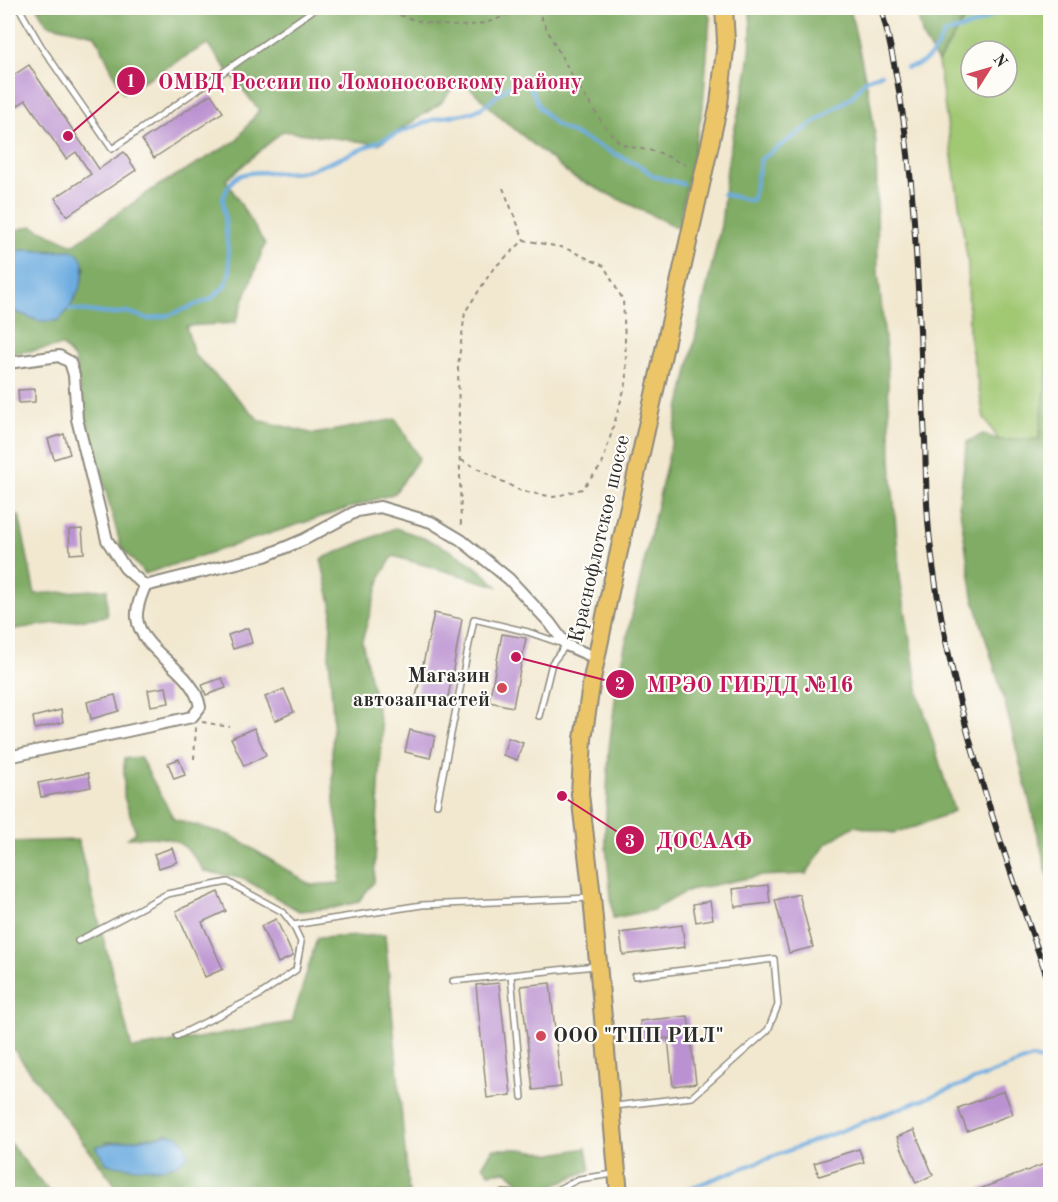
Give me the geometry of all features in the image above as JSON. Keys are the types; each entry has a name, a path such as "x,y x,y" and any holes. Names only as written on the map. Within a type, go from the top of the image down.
{"main road":[{"name":"Краснофлотское шоссе","path":"619,1194 592,897 580,794 583,739 596,658 706,171 721,93 726,41 724,8"}],"street":[{"path":"8,363 59,356 70,362 74,375 77,419 107,540 125,568 145,586"},
{"path":"145,586 265,556 304,540 357,511 380,507 431,522 461,540 508,579 550,623 566,645 596,658"},
{"path":"8,757 192,717 200,707 198,695 192,685 142,633 137,618 138,604 145,586"}],"lane":[{"path":"19,8 41,46 112,149 316,8"},
{"path":"437,804 474,620 528,632 566,645 552,663 538,716"},
{"path":"78,940 167,894 228,882 283,912 293,925 301,942 296,970 258,996 177,1036"},
{"path":"293,925 422,905 592,897"},
{"path":"610,1106 692,1096 768,1030 778,1005 774,959 635,976"},
{"path":"453,981 597,966"},
{"path":"511,975 522,1097"},
{"path":"548,1194 579,1179 616,1174"},
{"path":"503,1193 521,1194"}],"path":[{"path":"383,8 395,14 439,24 473,27 495,22 518,8"},
{"path":"537,8 545,30 576,81 605,126 620,143 657,152 706,171"},
{"path":"502,188 524,240"},
{"path":"461,540 459,366 465,312 493,269 524,240"},
{"path":"461,460 521,491 554,497 582,489 602,465 627,380 623,300 604,266 565,248 524,240"},
{"path":"194,759 198,722 230,727"}],"green space":[{"path":"37,8 467,8 498,15 507,8 706,8 710,17 703,107 678,228 573,177 501,118 460,78 441,103 379,144 283,131 226,180 265,244 235,323 186,326 194,354 259,420 314,434 396,419 419,458 395,493 145,574 121,547 82,403 75,360 63,346 8,354 8,309 39,321 70,309 85,268 69,250 29,250 8,255 8,232 32,226 73,245 156,187 236,141 259,110 207,44 123,93 95,35 47,24"},
{"path":"749,8 850,8 870,100 876,143 878,272 887,360 892,478 900,578 919,695 954,811 918,826 893,833 854,826 826,844 806,874 759,876 689,890 653,910 613,918 605,835 609,748 618,677 721,225 728,159 749,61 751,26"},
{"path":"916,8 971,8 938,62 923,38"},
{"path":"946,8 1050,8 1050,593 999,440 984,418 969,335 968,264 938,62 952,40"},
{"path":"1050,348 1050,884 1005,703 973,596 959,504 967,442 983,434 999,440 1039,439"},
{"path":"19,515 35,594 107,589 107,616 8,630 8,517"},
{"path":"395,528 450,550 486,575 497,586 393,556 381,576 362,641 382,732 374,882 358,902 333,908 299,911 244,879 204,871 188,850 173,840 154,837 128,838 136,832 124,797 124,759 140,757 174,819 232,836 311,885 340,883 342,851 334,804 333,717 329,655 332,608 321,559"},
{"path":"78,840 132,1049 292,1022 317,938 385,935 409,1194 122,1194 8,1042 8,842","holes":["167,1134 151,1168 107,1164 106,1142 141,1141"]},
{"path":"8,1141 51,1194 8,1194"},
{"path":"586,1148 590,1170 532,1194 507,1171 489,1173 483,1165 493,1149 521,1149 553,1154"}],"water":[{"path":"23,250 51,252 70,250 81,258 84,266 80,287 69,308 57,321 39,321 8,309 8,255"},
{"path":"167,1134 182,1140 188,1156 171,1166 161,1168 150,1169 107,1164 96,1147 100,1145"}],"building":[{"path":"29,65 99,169 124,152 136,170 67,216 55,198 91,174 76,152 66,159 26,100 14,108 8,98 8,79"},
{"path":"211,94 223,112 154,158 142,140"},
{"path":"35,389 35,402 19,403 18,390"},
{"path":"64,434 70,454 54,459 48,439"},
{"path":"82,529 84,553 70,554 69,530"},
{"path":"434,613 462,619 447,703 416,697"},
{"path":"248,628 252,643 233,649 228,635"},
{"path":"502,634 526,638 513,707 489,702"},
{"path":"222,678 226,688 206,695 202,685"},
{"path":"166,687 169,703 151,706 148,690"},
{"path":"284,689 294,712 275,721 265,697"},
{"path":"115,695 119,711 91,719 87,702"},
{"path":"61,710 63,722 35,729 33,717"},
{"path":"254,728 266,755 244,766 231,738"},
{"path":"410,730 435,736 430,758 405,752"},
{"path":"508,738 523,743 517,760 503,755"},
{"path":"179,759 185,775 174,779 168,763"},
{"path":"88,773 91,787 41,797 38,783"},
{"path":"172,848 177,862 159,868 154,854"},
{"path":"768,885 770,903 735,907 733,889"},
{"path":"218,892 226,911 202,922 223,969 205,977 176,911"},
{"path":"799,894 813,947 789,953 775,900"},
{"path":"710,901 713,919 696,922 693,904"},
{"path":"276,919 293,956 278,963 261,926"},
{"path":"682,925 685,947 623,955 620,933"},
{"path":"499,983 511,1095 487,1098 476,985"},
{"name":"ООО \"ТПП РИЛ\"","path":"550,983 561,1087 533,1090 521,986"},
{"path":"688,1016 696,1083 673,1086 668,1038 642,1041 640,1021"},
{"path":"1004,1091 1013,1114 967,1131 958,1108"},
{"path":"914,1130 933,1175 916,1183 897,1137"},
{"path":"859,1149 864,1162 819,1176 814,1163"},
{"path":"1047,1163 1050,1173 1050,1194 967,1194"}],"waterway":[{"path":"906,68 920,64 930,57 944,34 974,25 1007,8"},
{"path":"723,194 752,201 761,159 853,96 865,80 881,74"},
{"path":"70,309 111,314 127,312 149,319 169,315 211,299 225,286 230,272 223,199 235,179 241,175 257,172 291,173 309,170 432,120 478,110 513,83 521,82 530,87 540,108 556,125 644,168 653,176 683,184"},
{"path":"674,1194 1032,1058 1042,1060 1050,1069"}],"railway":[{"path":"881,8 903,114 910,168 918,277 928,516 938,598 949,655 977,766 1050,985"}],"place":[{"name":"ОМВД России по Ломоносовскому району","path":"68,136"},
{"name":"МРЭО ГИБДД №16","path":"516,657"},
{"name":"Магазин автозапчастей","path":"502,688"},
{"name":"ДОСААФ","path":"562,796"},
{"name":"ООО \"ТПП РИЛ\"","path":"541,1036"}]}
